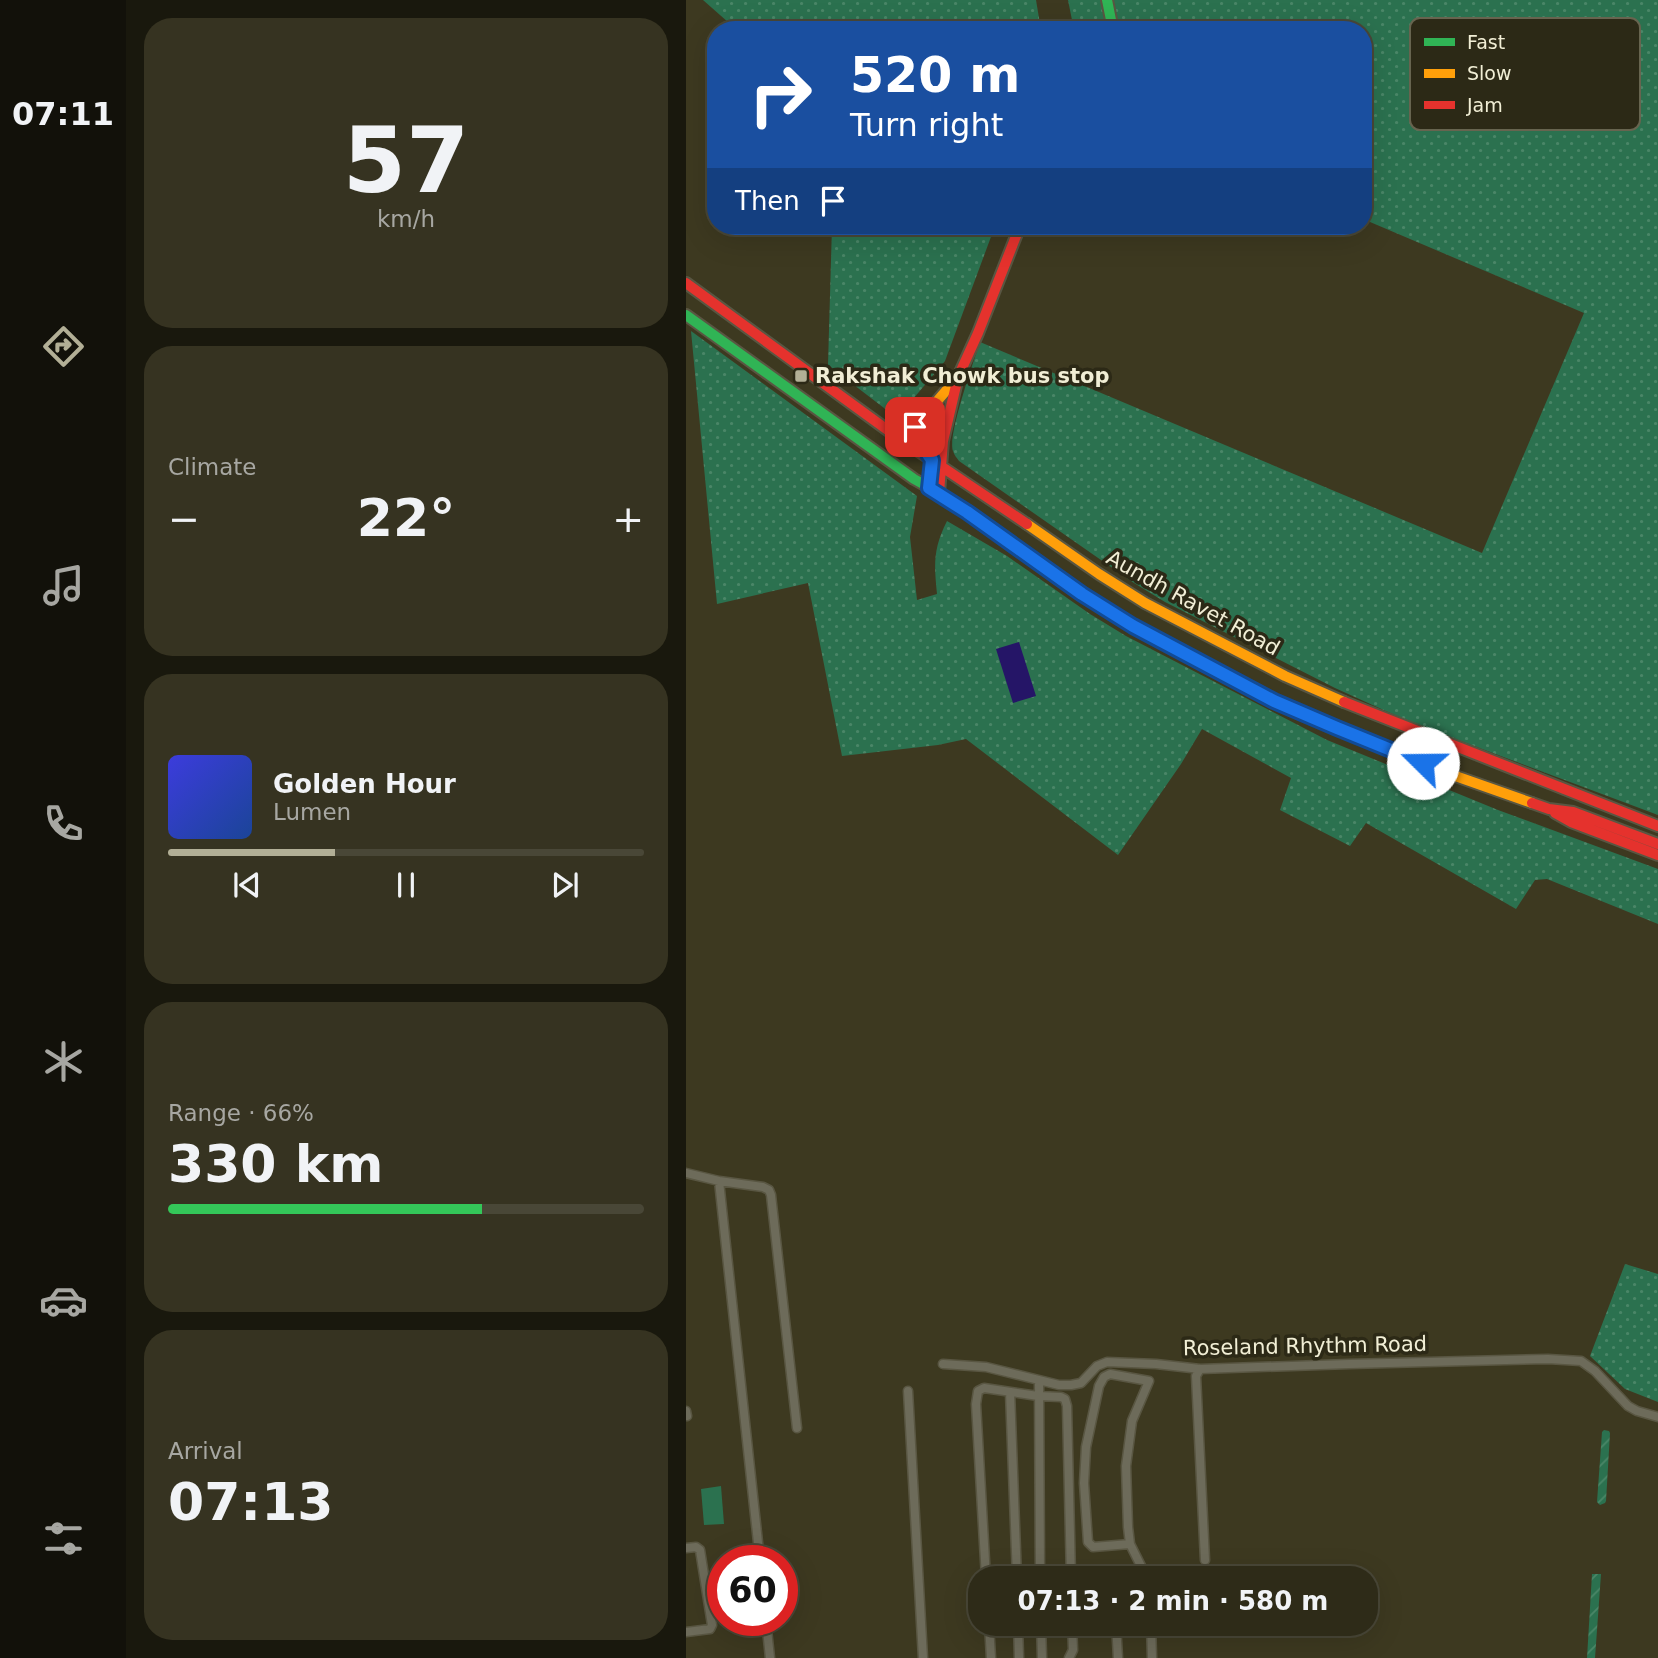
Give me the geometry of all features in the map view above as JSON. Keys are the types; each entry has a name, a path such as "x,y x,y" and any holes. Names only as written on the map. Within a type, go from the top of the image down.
{"main road":[{"path":"1107,0 1111,21"},
{"path":"934,490 942,467 943,441 958,377 1016,235"},
{"name":"Aundh Ravet Road","path":"686,283 903,441 1145,603 1284,676 1658,827"},
{"path":"686,315 914,479 1133,626 1274,701 1444,772 1549,809 1571,822 1658,855"},
{"path":"903,441 958,377"},
{"path":"915,427 919,441 932,460 934,490"},
{"path":"1549,809 1573,812 1658,844"}],"street":[{"path":"686,1173 763,1187 771,1195 797,1427"},
{"path":"719,1181 758,1545"},
{"name":"Roseland Rhythm Road","path":"943,1364 986,1367 1059,1385 1071,1385 1081,1383 1097,1366 1107,1362 1200,1369 1397,1362 1548,1359 1581,1361 1595,1371 1628,1406 1658,1417"},
{"path":"1200,1369 1196,1376 1205,1560"},
{"path":"1130,1544 1093,1547 1088,1542 1084,1483 1086,1447 1099,1386 1104,1377 1110,1374 1149,1381 1132,1421 1126,1466 1130,1544 1141,1566"},
{"path":"1039,1380 1040,1566"},
{"path":"985,1566 976,1396 978,1391 984,1388 1065,1399 1071,1566"},
{"path":"908,1391 923,1658"},
{"path":"1010,1392 1017,1566"},
{"path":"686,1548 696,1547 700,1550 712,1625 710,1629 686,1632"},
{"path":"768,1636 770,1658"},
{"path":"990,1636 991,1658"},
{"path":"1018,1636 1019,1658"},
{"path":"1041,1636 1042,1658"},
{"path":"1069,1658 1073,1650 1072,1636"},
{"path":"1117,1636 1118,1658"},
{"path":"1151,1636 1152,1658"}],"green space":[{"path":"703,0 1036,0 1040,21 727,21"},
{"path":"1068,0 1658,0 1658,815 1410,722 1335,688 1165,602 956,458 952,443 954,430 980,342 1482,553 1584,313 1372,223 1372,21 1072,21"},
{"path":"832,235 992,235 945,361 897,418 828,365"},
{"path":"691,331 917,496 910,537 917,600 937,594 936,557 947,521 1007,556 1126,636 1327,740 1498,810 1658,869 1658,924 1547,879 1535,880 1516,909 1366,823 1350,846 1280,810 1291,778 1202,729 1118,855 966,739 938,745 842,756 808,583 717,604"},
{"path":"1625,1264 1658,1274 1658,1402 1625,1389 1590,1356"},
{"path":"1604,1430 1610,1433 1606,1501 1600,1505 1597,1502"},
{"path":"721,1486 724,1524 704,1525 701,1489"},
{"path":"1592,1574 1601,1574 1595,1658 1587,1658"}],"shaded area":[{"path":"1019,642 1036,696 1013,703 996,649"}],"traffic: fast":[{"path":"1107,0 1111,21"},
{"path":"686,315 914,479 939,493 1092,601"}],"traffic: slow":[{"path":"903,441 956,379"},
{"path":"915,427 919,441 932,460 929,488"},
{"path":"1027,524 1145,603 1285,676 1344,702"},
{"path":"1092,601 1133,627 1274,700 1444,772 1532,803"}],"traffic: jam":[{"path":"939,493 943,441 958,377 1016,235"},
{"path":"686,283 893,434 1027,524"},
{"path":"1344,702 1658,826"},
{"path":"1532,803 1549,809 1573,812 1658,844"},
{"path":"1555,813 1571,822 1658,855"}],"place":[{"name":"Rakshak Chowk bus stop","path":"801,376"}],"route":[{"path":"915,427 919,441 932,460 929,488 1082,594 1133,626 1274,701 1423,763"}]}
